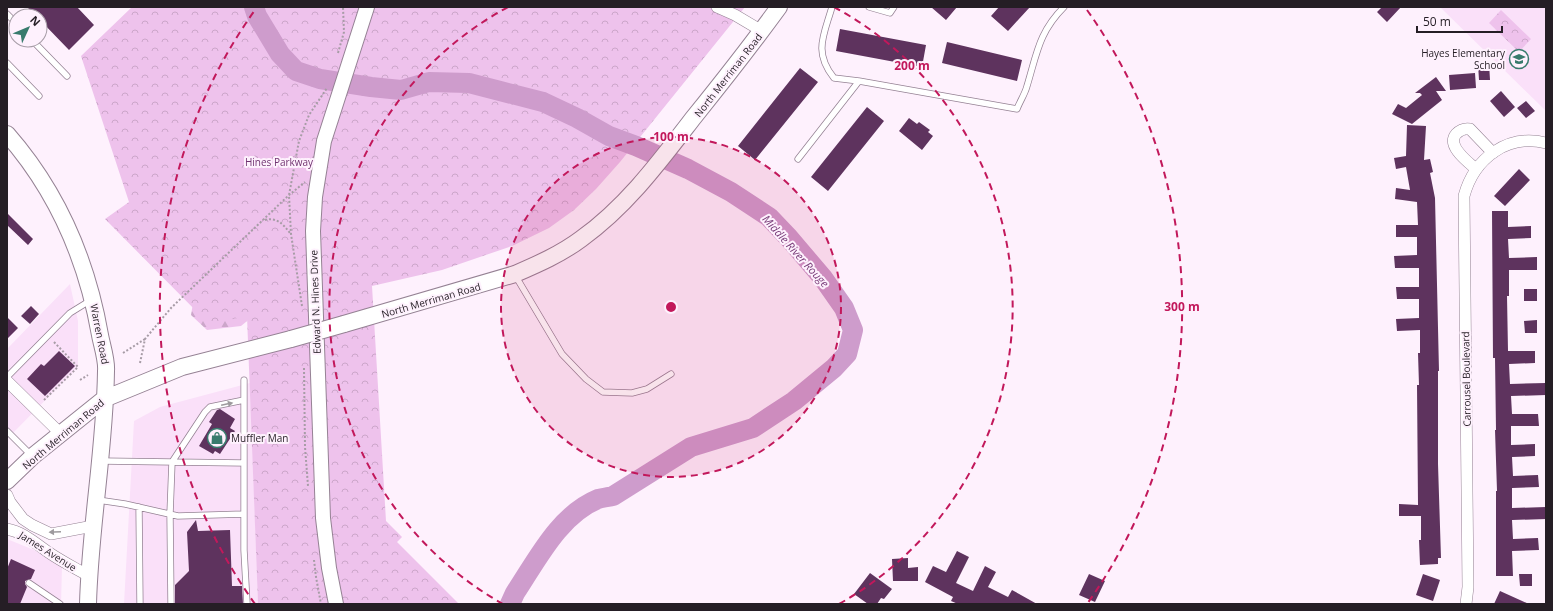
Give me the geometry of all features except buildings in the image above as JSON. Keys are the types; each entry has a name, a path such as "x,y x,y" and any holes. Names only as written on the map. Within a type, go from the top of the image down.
{"main road":[{"name":"North Merriman Road","path":"7,481 33,456 104,399 182,367 291,339 515,274 538,264 581,239 619,206 648,176 762,31 779,7"},
{"name":"Warren Road","path":"7,134 29,161 56,206 80,256 93,299 107,369 93,526 88,604"}],"street":[{"name":"Edward N. Hines Drive","path":"336,604 324,532 320,477 313,232 319,171 324,142 367,7"},
{"path":"717,7 736,15 762,31"},
{"path":"1476,169 1456,150 1453,144 1454,136 1458,132 1470,129 1493,153"},
{"name":"Carrousel Boulevard","path":"1466,604 1468,588 1463,206 1467,187 1476,169 1493,153 1510,144 1526,141 1546,143"},
{"path":"7,381 61,434"},
{"name":"James Avenue","path":"7,495 10,502 23,518 32,526 50,534 93,526"},
{"name":"James Avenue","path":"7,529 15,531 30,539 47,552 89,576"}],"lane":[{"path":"832,7 823,39 822,51 825,67 834,78 859,81 1017,109 1027,87 1042,36 1052,19 1064,7"},
{"path":"869,7 890,12 894,7"},
{"path":"40,48 67,76"},
{"path":"7,63 39,96"},
{"path":"798,159 859,81"},
{"path":"515,274 562,354 586,378 603,392 632,393 647,389 671,374"},
{"path":"7,377 70,313 93,299"},
{"path":"244,380 244,514 247,604"},
{"path":"171,604 170,514 172,462 205,412 210,407 244,400"},
{"path":"7,431 33,456"},
{"path":"100,460 244,463"},
{"path":"96,500 139,507 178,516 244,514"},
{"path":"139,507 140,604"},
{"path":"29,583 60,604"}],"path":[{"path":"343,7 344,32"},
{"path":"123,352 145,339 171,308 289,195 319,171"},
{"path":"263,220 270,218 278,220 291,234"},
{"path":"44,400 78,367 48,336"},
{"path":"140,363 145,339"},
{"path":"80,380 88,375"}],"shaded area":[{"name":"Hayes Elementary School","path":"1440,7 1546,7 1546,111"},
{"path":"70,284 78,321 78,367 7,439 7,349"},
{"path":"250,383 258,604 124,604 134,421 160,407"},
{"path":"7,539 34,550 62,567 61,604 7,604"}],"green space":[{"name":"Hines Parkway","path":"132,7 745,7 620,162 596,189 574,210 549,228 512,246 442,270 372,286 386,521 402,537 397,542 459,604 258,604 247,316 209,324 105,219 129,202 81,56"},
{"path":"1501,10 1531,39 1519,52 1489,23"},
{"path":"193,303 252,317 241,326 207,330 191,315"}],"waterway":[{"name":"Middle River Rouge","path":"254,7 257,16 280,54 296,71 320,79 401,90 429,82 469,83 543,102 577,118 609,136 688,169 731,192 769,217 823,278 844,308 853,330 847,354 834,368 794,401 753,428 691,447 613,496 598,499 584,506 560,527 550,540 515,593 510,604"}],"place":[{"name":"Hayes Elementary School","path":"1519,59"},
{"name":"Muffler Man","path":"217,438"}]}
